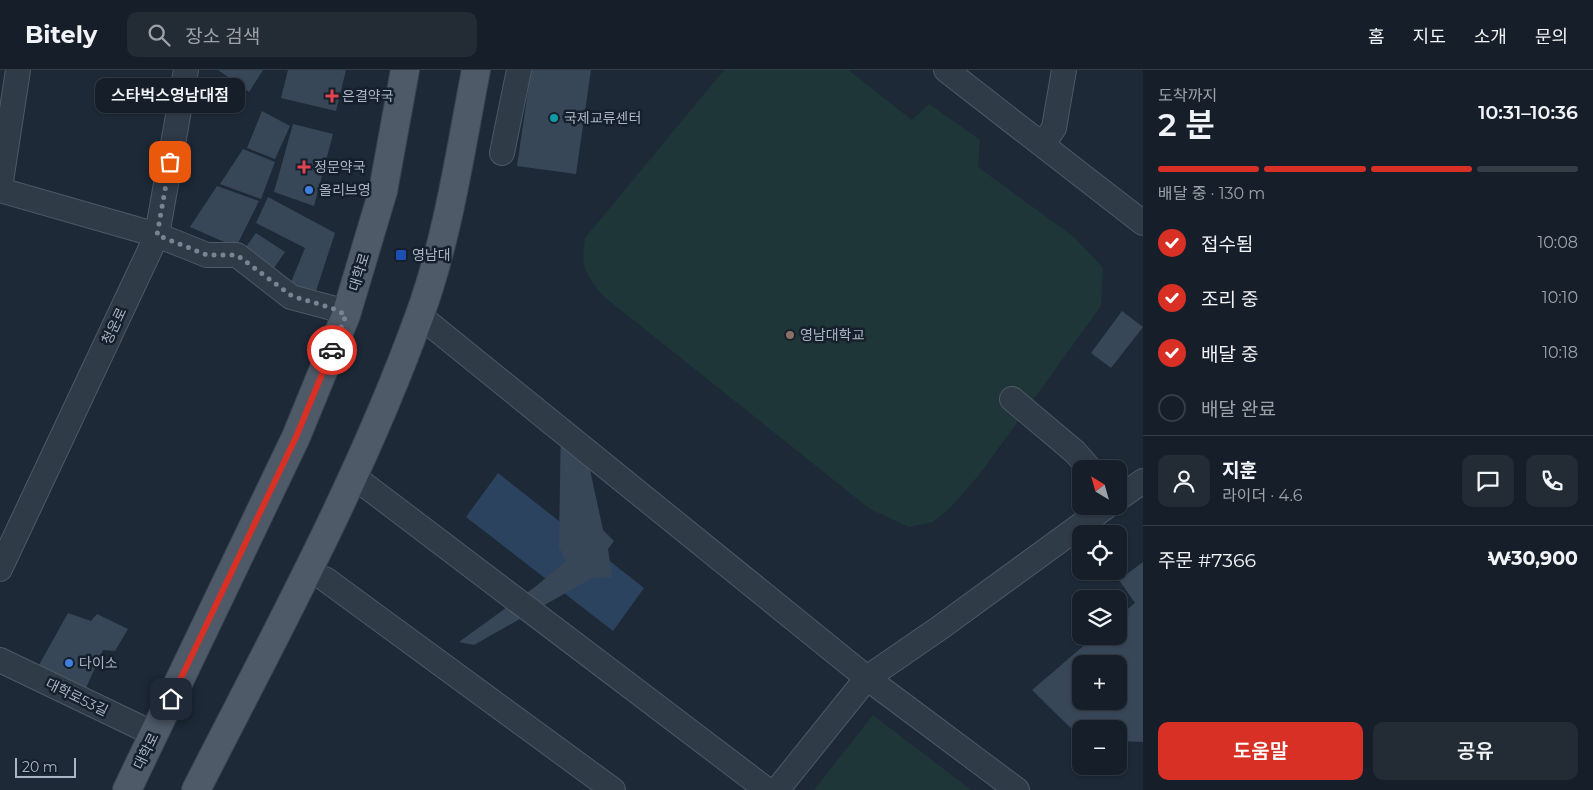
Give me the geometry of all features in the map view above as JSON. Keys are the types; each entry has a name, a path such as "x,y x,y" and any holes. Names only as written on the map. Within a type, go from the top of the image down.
{"main road":[{"name":"대학로","path":"127,790 296,437 346,315 384,191 405,70"},
{"path":"196,790 314,562 353,476 420,316 450,206 476,70"}],"street":[{"path":"18,70 0,189 157,235 207,255 237,255 292,296 332,308 346,315"},
{"name":"청운로","path":"0,569 157,235 186,70"},
{"path":"502,153 519,70"},
{"path":"946,70 1141,216"},
{"path":"1043,144 1054,128 1064,70"},
{"path":"420,316 867,678 1017,790"},
{"path":"1012,399 1082,460"},
{"path":"353,476 768,790"},
{"path":"1128,492 1143,481"},
{"path":"777,790 867,678 941,627 1095,515"},
{"path":"325,579 613,790"},
{"name":"대학로53길","path":"0,660 154,734"}],"green space":[{"path":"724,70 848,70 912,120 929,104 980,140 978,167 1074,237 1103,268 1101,306 979,475 950,508 933,522 909,527 870,509 602,295 585,269 583,256 585,238"},
{"path":"873,715 971,790 814,790"}],"water":[{"path":"498,473 644,588 613,631 466,517"}],"building":[{"path":"218,70 263,70 249,92"},
{"path":"288,70 346,70 336,111 281,98"},
{"name":"국제교류센터","path":"531,70 591,70 576,174 517,166"},
{"path":"262,111 290,126 275,159 247,148"},
{"path":"293,124 333,134 314,206 274,192"},
{"path":"243,149 275,162 261,199 220,184"},
{"path":"217,186 259,201 236,247 190,227"},
{"path":"268,197 335,233 315,294 289,287 305,248 256,223"},
{"path":"256,233 285,252 272,271 243,251"},
{"path":"1122,311 1143,327 1111,368 1091,353"},
{"path":"561,420 584,442 603,530 614,541 608,549 612,577 592,578 474,645 459,642 535,587 566,561 559,547"},
{"path":"1143,562 1143,742 1127,741 1127,720 1072,720 1072,729 1032,690 1072,656 1072,710 1127,710 1127,655 1073,655 1084,645 1127,645 1127,610 1135,603 1119,580 1127,580 1127,574"},
{"name":"다이소","path":"68,613 91,621 97,614 128,629 115,651 103,650 81,699 34,674"}],"way so far":[{"path":"170,162 157,235 207,255 237,255 292,296 332,308 346,315 332,350"}],"place":[{"name":"은결약국","path":"332,96"},
{"name":"국제교류센터","path":"554,118"},
{"name":"스타벅스영남대점","path":"170,162"},
{"name":"정문약국","path":"304,167"},
{"name":"올리브영","path":"309,190"},
{"name":"영남대","path":"401,255"},
{"name":"영남대학교","path":"790,335"},
{"name":"다이소","path":"69,663"}],"route":[{"path":"171,699 296,437 332,350"}]}
